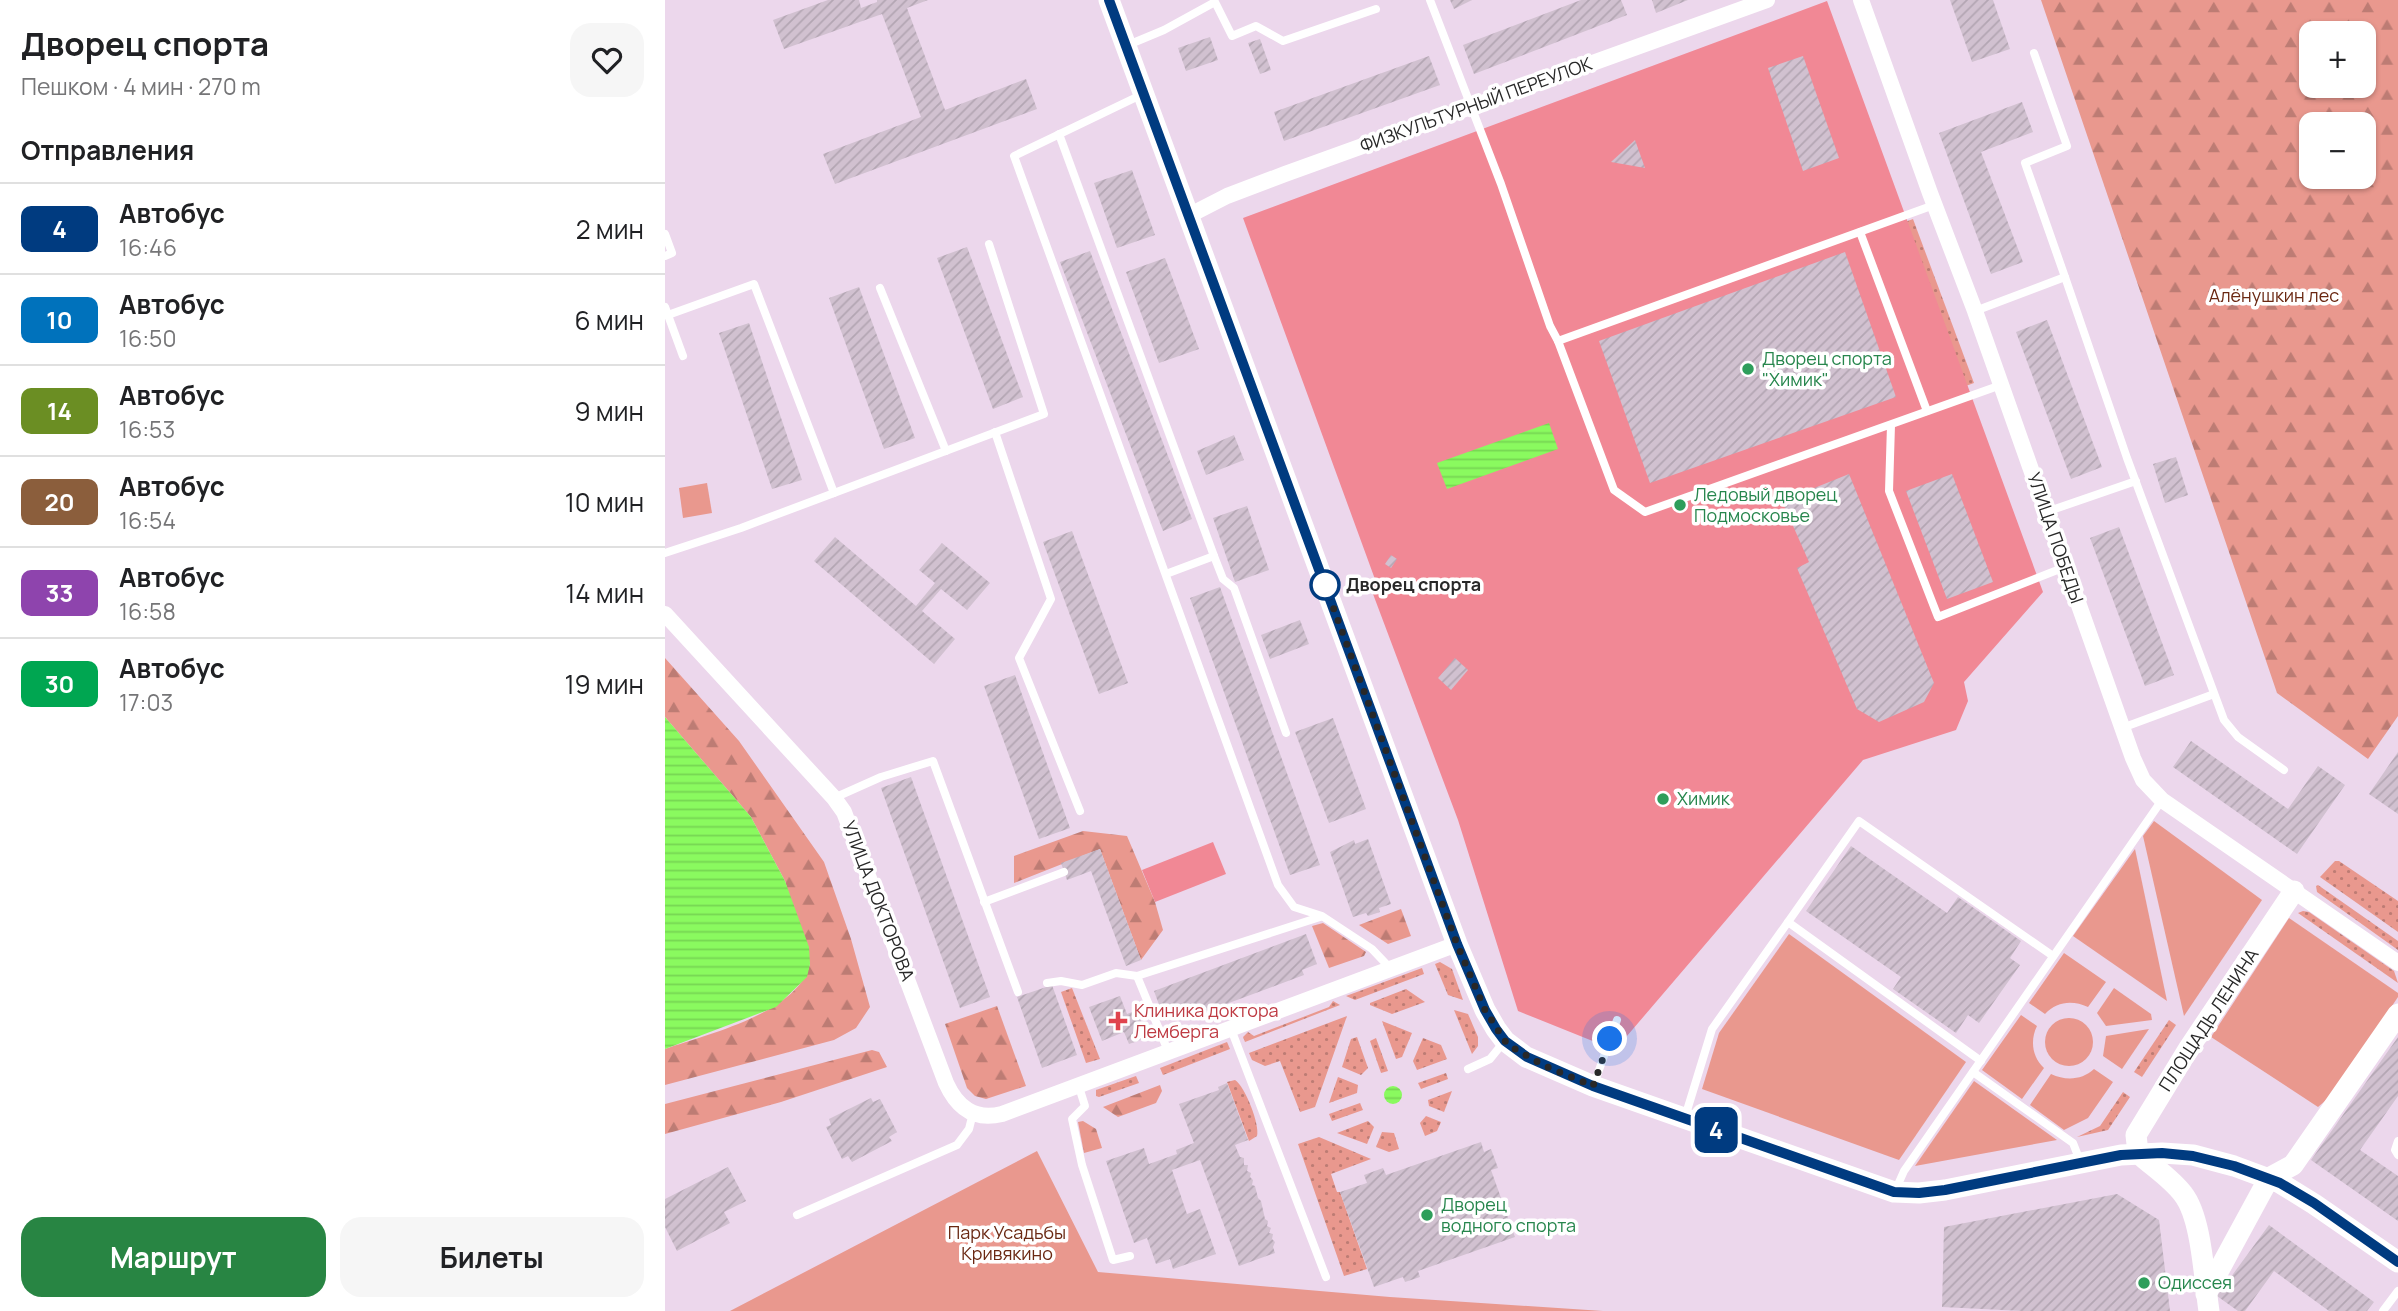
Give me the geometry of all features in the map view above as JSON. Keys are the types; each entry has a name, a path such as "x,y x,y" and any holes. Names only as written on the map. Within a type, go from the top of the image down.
{"main road":[{"path":"1109,0 1457,944 1485,1010 1505,1041 1527,1057 1593,1086 1894,1192 1945,1190 2138,1153 2193,1156 2234,1166 2269,1178 2314,1203 2398,1262"},
{"name":"ПЛОЩАДЬ ЛЕНИНА","path":"2138,1153 2136,1135 2189,1048 2294,891"},
{"path":"2208,1302 2269,1178 2293,1165 2398,1014"},
{"path":"2138,1153 2171,1180 2188,1200 2195,1217 2208,1302"}],"street":[{"name":"ФИЗКУЛЬТУРНЫЙ ПЕРЕУЛОК","path":"1188,216 1239,192 1767,0"},
{"name":"УЛИЦА ПОБЕДЫ","path":"1861,0 2143,780 2162,800 2398,962"},
{"name":"УЛИЦА ДОКТОРОВА","path":"665,614 834,798 851,827 946,1083 958,1104 973,1113"},
{"path":"973,1113 992,1116 1079,1087 1168,1051 1457,944"}],"lane":[{"path":"1430,0 1550,326 1614,490 1645,512 2001,385"},
{"path":"1125,46 1164,30 1214,1 1232,36 1257,26 1283,41 1376,9"},
{"path":"2034,53 2067,146 2025,163 2136,481 2224,720 2238,737 2284,770"},
{"path":"1143,94 1014,156 1278,884 1294,907 1322,916 1372,949 1391,969"},
{"path":"1059,134 1214,556 1223,579 1234,588 1286,733"},
{"path":"1558,341 1934,205"},
{"path":"1860,232 1927,411"},
{"path":"665,234 672,253 665,256"},
{"path":"665,554 1044,414 989,244"},
{"path":"1975,311 2065,277"},
{"path":"683,356 667,311 754,284 834,493"},
{"path":"880,288 946,451"},
{"path":"1891,425 1889,491 1938,617 2065,567"},
{"path":"995,432 1051,599 1019,658 1080,811"},
{"path":"2046,512 2136,481"},
{"path":"1166,574 1214,556"},
{"path":"2122,728 2214,694"},
{"path":"834,798 881,777 933,761 1018,992"},
{"path":"1894,1192 1904,1171 2162,800"},
{"path":"1685,1119 1712,1029 1859,821 2053,956"},
{"path":"984,902 1064,872"},
{"path":"1047,983 1061,981 1082,985 1116,973 1137,976 1322,916"},
{"path":"1788,922 1981,1061"},
{"path":"1137,976 1168,1051"},
{"path":"1593,1086 1618,1020"},
{"path":"1230,1028 1326,1277"},
{"path":"1468,1069 1490,1059 1505,1041"},
{"path":"1973,1072 2073,1143 2081,1164"},
{"path":"1079,1087 1085,1106 1072,1119 1082,1165 1113,1260 1130,1256"},
{"path":"797,1215 957,1144 969,1129 973,1113"},
{"path":"2398,1141 2395,1150 2398,1155"},
{"path":"2383,1311 2398,1290"}],"green space":[{"name":"Алёнушкин лес","path":"2041,0 2398,0 2398,716 2368,759 2277,693"},
{"path":"1913,219 1974,383 1941,395 1881,231"},
{"path":"707,483 712,513 683,518 679,488"},
{"path":"665,658 739,741 824,862 851,939 870,1007 856,1028 834,1040 665,1085 665,1049 727,1028 770,1008 788,996 802,981 810,964 785,881 751,817 665,717"},
{"path":"2154,821 2262,900 2184,1016 2143,836"},
{"path":"1083,831 1127,836 1155,902 1163,930 1141,960 1100,849 1014,883 1014,856"},
{"path":"2135,849 2167,1001 2073,936"},
{"path":"2335,861 2339,861 2398,901 2398,932 2320,877"},
{"path":"2318,885 2398,941 2398,950 2317,892"},
{"path":"1401,909 1411,936 1388,944 1359,925"},
{"path":"2309,912 2394,971 2398,983 2298,913"},
{"path":"2289,918 2398,993 2398,997 2332,1095 2318,1107 2211,1037"},
{"path":"1323,923 1366,952 1364,956 1329,968 1312,926"},
{"path":"1789,934 1966,1062 1899,1160 1702,1089 1719,1033"},
{"path":"2064,953 2106,982 2088,1007 2065,1003 2055,1006 2045,1014 2029,1003"},
{"path":"1440,962 1452,969 1463,1000 1448,995 1435,964"},
{"path":"1422,968 1424,974 1355,1000 1346,996"},
{"path":"1072,988 1100,1059 1086,1063 1061,992"},
{"path":"2114,988 2151,1014 2152,1020 2106,1026 2097,1013"},
{"path":"1406,989 1425,1002 1392,1014 1370,1005 1370,1003"},
{"path":"1333,1001 1340,1005 1245,1042 1243,1037 1248,1032 1254,1036 1329,1007"},
{"path":"997,1006 1026,1086 986,1099 975,1096 967,1088 945,1024"},
{"path":"1454,1010 1468,1014 1478,1037 1478,1046 1472,1054"},
{"path":"2021,1015 2037,1026 2033,1048 2044,1068 2022,1099 1982,1070"},
{"path":"1347,1016 1315,1107 1300,1112 1280,1061 1265,1066 1252,1060 1249,1053"},
{"path":"2069,1018 2086,1025 2093,1042 2086,1059 2069,1066 2052,1059 2045,1042 2052,1025"},
{"path":"2169,1020 2176,1025 2142,1077 2134,1072"},
{"path":"1382,1021 1412,1033 1402,1057 1396,1059"},
{"path":"2149,1029 2122,1069 2103,1056 2106,1036"},
{"path":"1357,1037 1368,1068 1361,1075 1342,1067 1351,1039"},
{"path":"1376,1038 1388,1071 1381,1073 1370,1041"},
{"path":"1423,1038 1441,1045 1447,1059 1417,1070 1413,1061"},
{"path":"1227,1042 1230,1049 1163,1075 1160,1068"},
{"path":"872,1050 879,1052 887,1067 781,1102 665,1134 665,1104"},
{"path":"2094,1069 2113,1082 2088,1118 2064,1130 2030,1105 2051,1074 2074,1078"},
{"path":"1446,1073 1448,1079 1421,1089 1418,1083"},
{"path":"1136,1076 1139,1083 1096,1096 1096,1090"},
{"path":"1338,1077 1358,1085 1357,1093 1329,1103"},
{"path":"1235,1080 1247,1097 1256,1123 1257,1136 1249,1141 1227,1082"},
{"path":"1974,1081 2057,1140 1915,1166"},
{"path":"1160,1085 1162,1091 1156,1103 1118,1117 1103,1107"},
{"path":"1452,1091 1444,1112 1429,1106 1428,1100"},
{"path":"2123,1092 2130,1097 2108,1130 2077,1137 2100,1126"},
{"path":"1360,1103 1363,1110 1332,1121 1329,1114"},
{"path":"1426,1116 1441,1122 1437,1131 1425,1136 1420,1123"},
{"path":"1083,1121 1096,1129 1102,1148 1084,1153 1078,1122"},
{"path":"1368,1121 1374,1127 1367,1144 1337,1133"},
{"path":"1382,1132 1394,1133 1399,1149 1389,1152 1376,1147"},
{"path":"1319,1137 1371,1159 1331,1174 1367,1269 1344,1276 1298,1144"},
{"name":"Парк Усадьбы Кривякино","path":"1037,1151 1098,1272 1390,1297 1603,1311 730,1311"}],"shaded area":[{"name":"Ледовый дворец Подмосковье","path":"1827,1 2043,592 1964,682 1968,701 1956,730 1863,760 1615,1050 1518,1011 1458,820 1370,586 1376,582 1243,218"},
{"path":"1549,423 1558,449 1447,489 1437,463"},
{"path":"665,717 751,817 785,881 809,947 810,964 807,977 776,1007 665,1049"},
{"path":"1213,842 1226,874 1155,902 1142,870"},
{"path":"1389,1086 1397,1086 1402,1095 1400,1102 1389,1104 1384,1099 1384,1091"}],"building":[{"path":"828,0 859,0 861,8 877,0 928,0 907,8 945,110 1026,79 1037,109 835,184 823,154 921,117 882,14 784,49 773,20"},
{"path":"1450,0 1472,0 1454,9"},
{"path":"1581,0 1621,0 1627,15 1474,74 1463,45"},
{"path":"1652,0 1688,0 1656,13"},
{"path":"1950,0 1993,0 2010,49 1972,62"},
{"path":"1210,37 1218,60 1186,71 1178,48"},
{"path":"1260,39 1271,70 1260,74 1248,43"},
{"path":"1429,56 1440,85 1284,141 1274,112"},
{"path":"1803,56 1839,158 1803,171 1768,68"},
{"path":"2022,102 2033,132 1981,152 2023,262 1991,274 1939,133"},
{"path":"1635,140 1645,168 1611,162"},
{"path":"1132,170 1155,235 1117,248 1094,183"},
{"path":"967,247 1023,397 993,409 937,258"},
{"path":"1090,251 1192,519 1163,531 1060,262"},
{"name":"Дворец спорта \"Химик\"","path":"1845,252 1896,397 1650,483 1599,341"},
{"path":"1165,258 1199,349 1159,363 1126,272"},
{"path":"859,287 915,438 884,449 829,298"},
{"path":"2047,320 2102,467 2071,479 2016,332"},
{"path":"749,323 802,480 772,489 719,333"},
{"path":"1234,435 1244,460 1206,475 1197,451"},
{"path":"2176,457 2188,495 2165,503 2153,464"},
{"path":"1849,474 1934,683 1924,702 1879,722 1857,709 1797,568 1809,562 1782,501"},
{"path":"1952,474 1993,582 1947,599 1906,491"},
{"path":"1247,506 1269,570 1235,582 1213,518"},
{"path":"2119,527 2174,675 2145,686 2090,538"},
{"path":"1072,531 1128,683 1099,694 1043,542"},
{"path":"835,537 916,606 935,583 919,570 942,543 990,583 967,610 941,589 922,611 955,639 934,664 814,561"},
{"path":"1391,555 1397,559 1391,568 1385,564"},
{"path":"1220,587 1320,865 1290,875 1190,598"},
{"path":"1300,620 1309,644 1270,659 1261,635"},
{"path":"1455,658 1468,670 1451,690 1438,678"},
{"path":"1015,675 1070,828 1039,839 984,686"},
{"path":"1333,718 1366,809 1329,823 1295,732"},
{"path":"2191,741 2288,809 2318,766 2345,785 2297,854 2173,767"},
{"path":"2398,752 2398,814 2369,794"},
{"path":"911,777 990,997 960,1008 881,788"},
{"path":"1368,839 1391,904 1379,908 1380,912 1353,917 1330,852 1354,840 1355,844"},
{"path":"1851,846 1947,913 1958,897 2021,941 2010,958 2020,965 1979,1023 1968,1015 1956,1033 1893,989 1901,977 1806,911"},
{"path":"1100,849 1141,960 1126,966 1091,871 1067,880 1061,863"},
{"path":"1306,934 1317,964 1302,970 1304,975 1183,1020 1181,1015 1165,1021 1154,991"},
{"path":"1052,985 1077,1055 1042,1068 1017,997"},
{"name":"Клиника доктора Лемберга","path":"1120,996 1127,1014 1132,1012 1139,1016 1143,1026 1150,1031 1146,1038 1129,1044 1124,1032 1102,1041 1089,1007"},
{"path":"2398,1037 2398,1096 2360,1150 2398,1176 2398,1221 2311,1160"},
{"path":"1227,1083 1248,1140 1235,1145 1240,1157 1244,1158 1244,1165 1248,1165 1247,1171 1251,1173 1252,1185 1255,1186 1261,1201 1265,1219 1268,1221 1267,1226 1271,1228 1269,1233 1273,1234 1275,1253 1239,1266 1200,1160 1172,1170 1187,1214 1200,1209 1216,1254 1173,1269 1170,1259 1156,1264 1147,1238 1134,1243 1106,1161 1144,1148 1149,1164 1177,1154 1176,1150 1194,1143 1179,1104 1219,1090 1218,1087"},
{"path":"871,1098 873,1102 880,1099 897,1132 889,1137 892,1141 852,1162 848,1156 842,1159 826,1127 831,1125 829,1119"},
{"name":"Дворец водного спорта","path":"1481,1142 1484,1152 1491,1149 1498,1168 1491,1170 1515,1237 1418,1271 1420,1277 1405,1282 1403,1277 1374,1287 1340,1192 1367,1183 1364,1175 1383,1168 1386,1175"},
{"path":"728,1167 746,1201 724,1212 730,1223 677,1251 665,1227 665,1199"},
{"path":"2117,1194 2159,1220 2170,1311 2023,1311 1942,1307 1944,1227"},
{"path":"2269,1225 2374,1302 2367,1311 2329,1311 2274,1271 2245,1311 2238,1311 2217,1296"}],"bus line":[{"name":"4","path":"1109,0 1457,944 1485,1010 1505,1041 1527,1057 1593,1086 1894,1192 1945,1190 2138,1153 2193,1156 2234,1166 2287,1187 2398,1262"}],"place":[{"name":"Дворец спорта \"Химик\"","path":"1748,369"},
{"name":"Ледовый дворец Подмосковье","path":"1680,505"},
{"name":"Дворец спорта","path":"1325,585"},
{"name":"Химик","path":"1663,799"},
{"name":"Клиника доктора Лемберга","path":"1118,1021"},
{"name":"Дворец водного спорта","path":"1427,1215"},
{"name":"Одиссея","path":"2144,1283"}],"route":[{"path":"1325,585 1457,944 1496,1029 1505,1041 1527,1057 1593,1086 1610,1039"}]}
